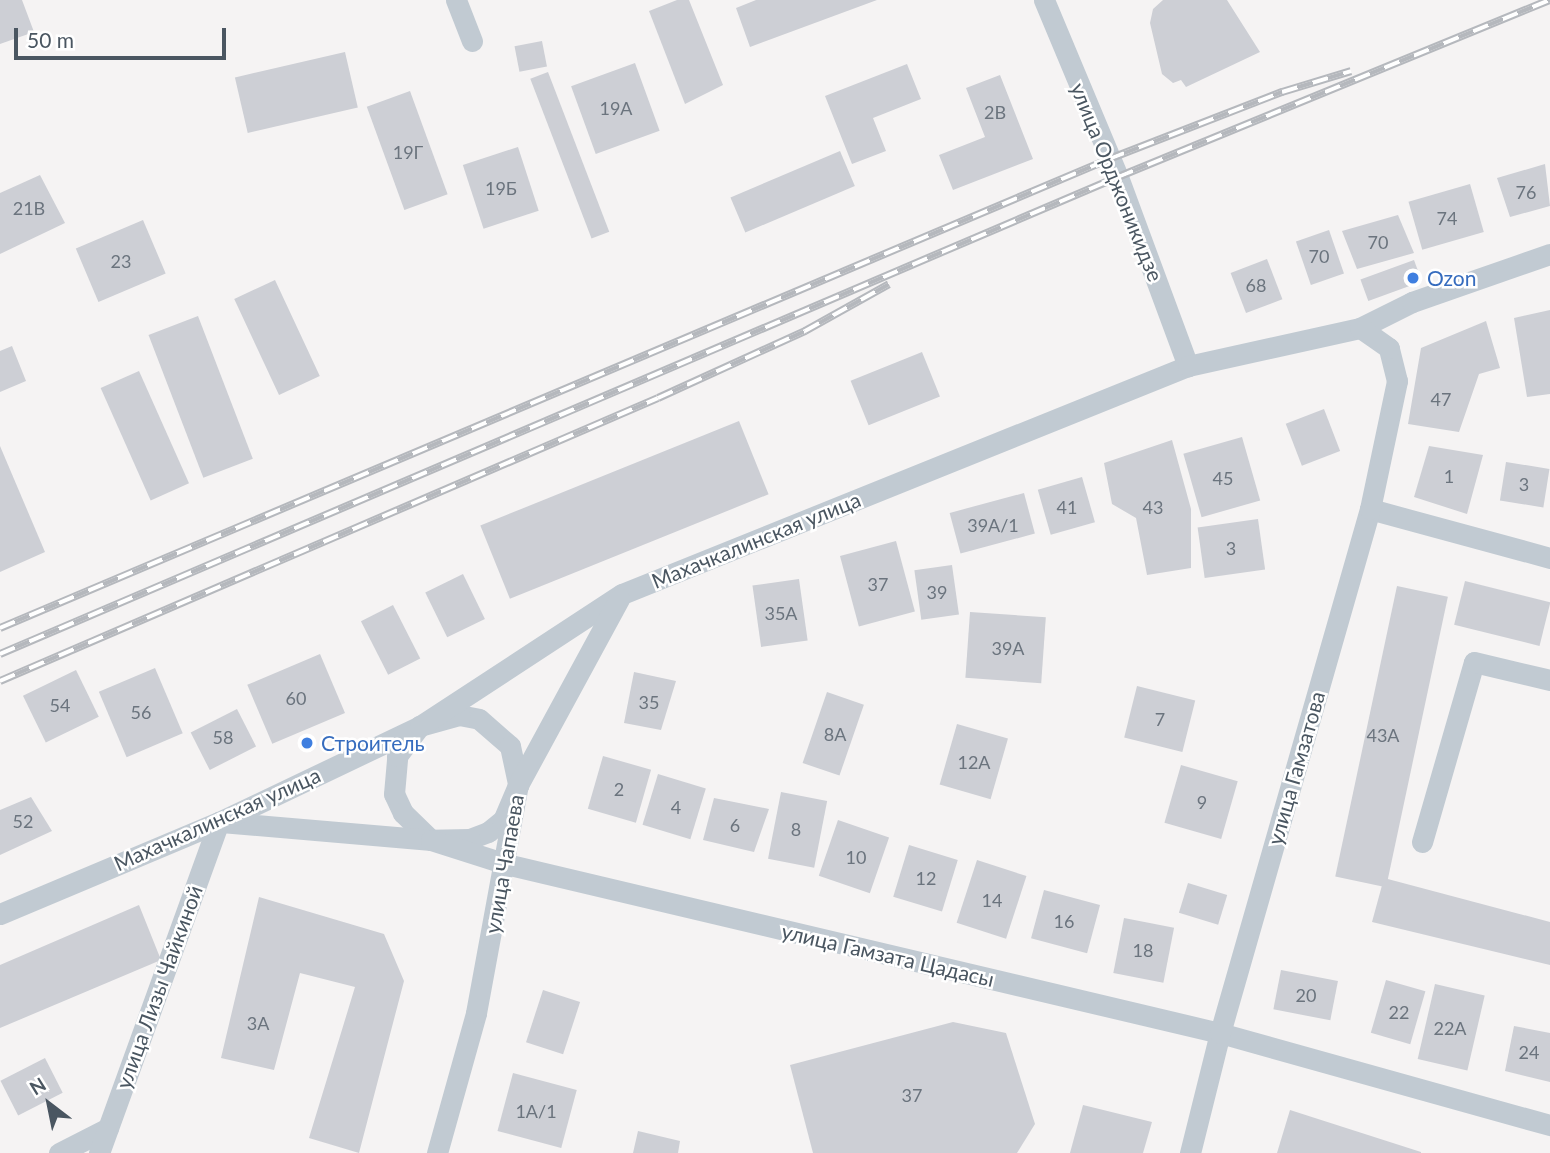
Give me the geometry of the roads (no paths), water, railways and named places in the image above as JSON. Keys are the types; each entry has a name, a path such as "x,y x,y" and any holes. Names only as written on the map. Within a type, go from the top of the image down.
{"street":[{"path":"456,0 472,41"},
{"name":"улица Орджоникидзе","path":"1044,0 1118,177 1188,366"},
{"name":"Махачкалинская улица","path":"0,914 219,822 420,726 622,594 1188,366 1360,328 1412,302 1550,254"},
{"name":"улица Гамзатова","path":"1190,1153 1220,1033 1370,509 1398,381 1389,348 1360,328"},
{"path":"1370,509 1550,558"},
{"name":"улица Чапаева","path":"437,1153 476,1013 506,864 518,785 622,594"},
{"path":"1422,842 1474,662 1550,680"},
{"path":"439,717 479,719 510,746 518,785 503,820 488,832 470,839 431,840 402,813 392,775 401,747 420,726 439,717"},
{"name":"улица Гамзата Цадасы","path":"219,822 431,840 506,864 1220,1033 1550,1125"},
{"name":"улица Лизы Чайкиной","path":"99,1153 219,822"},
{"path":"59,1153 108,1128"}],"railway":[{"path":"0,654 1118,177 1550,0"},
{"path":"0,628 1109,159 1282,92 1351,71"},
{"path":"0,681 658,398 805,331 889,284"}],"place":[{"name":"Ozon","path":"1413,278"},
{"name":"Строитель","path":"307,743"}]}
